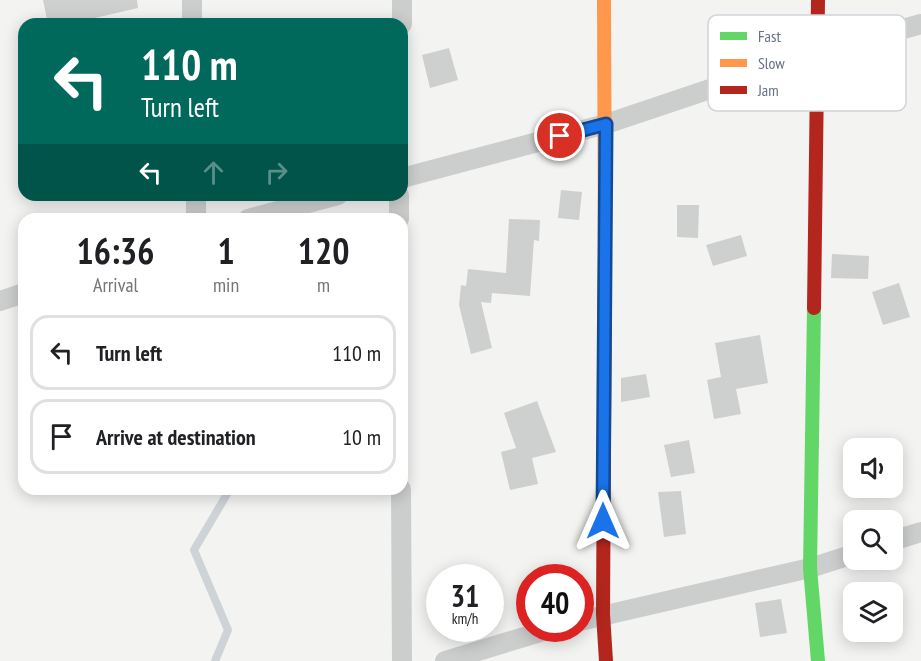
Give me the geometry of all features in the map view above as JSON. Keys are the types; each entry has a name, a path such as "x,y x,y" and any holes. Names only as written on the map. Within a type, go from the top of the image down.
{"street":[{"path":"192,0 192,18"},
{"path":"402,0 402,18"},
{"path":"604,0 606,124 603,614 606,661"},
{"path":"818,0 818,15"},
{"path":"906,28 921,24"},
{"path":"408,176 606,124 708,90"},
{"path":"816,111 810,568 818,661"},
{"path":"270,213 316,201"},
{"path":"0,301 18,295"},
{"path":"401,495 402,661"},
{"path":"903,538 921,532"},
{"path":"594,617 810,568 843,558"},
{"path":"444,661 516,639"}],"building":[{"path":"43,0 137,0 138,8 95,18 47,18"},
{"path":"449,48 458,80 430,88 422,55"},
{"path":"561,190 582,192 579,220 558,218"},
{"path":"677,205 699,205 698,238 677,237"},
{"path":"509,219 540,220 539,241 534,240 530,296 492,293 491,303 481,302 492,348 471,354 459,305 461,285 466,286 468,269 506,273"},
{"path":"741,235 747,256 713,266 706,245"},
{"path":"832,254 869,256 868,279 831,278"},
{"path":"899,283 910,317 883,325 872,292"},
{"path":"760,335 768,383 736,389 741,414 714,419 707,380 721,377 715,343"},
{"path":"646,374 650,397 621,402 621,378"},
{"path":"537,401 556,452 532,458 538,484 510,490 501,452 516,448 504,413"},
{"path":"689,440 695,473 671,477 664,445"},
{"path":"681,491 686,534 664,537 658,492"},
{"path":"781,599 787,633 760,637 755,603"}],"waterway":[{"path":"215,661 228,630 194,550 226,495"}],"traffic: fast":[{"path":"814,308 810,568 818,661"}],"traffic: slow":[{"path":"604,0 605,255"}],"traffic: jam":[{"path":"818,0 818,15"},
{"path":"814,308 817,111"},
{"path":"605,255 603,614 606,661"}],"route":[{"path":"560,136 606,124 603,521"}]}
